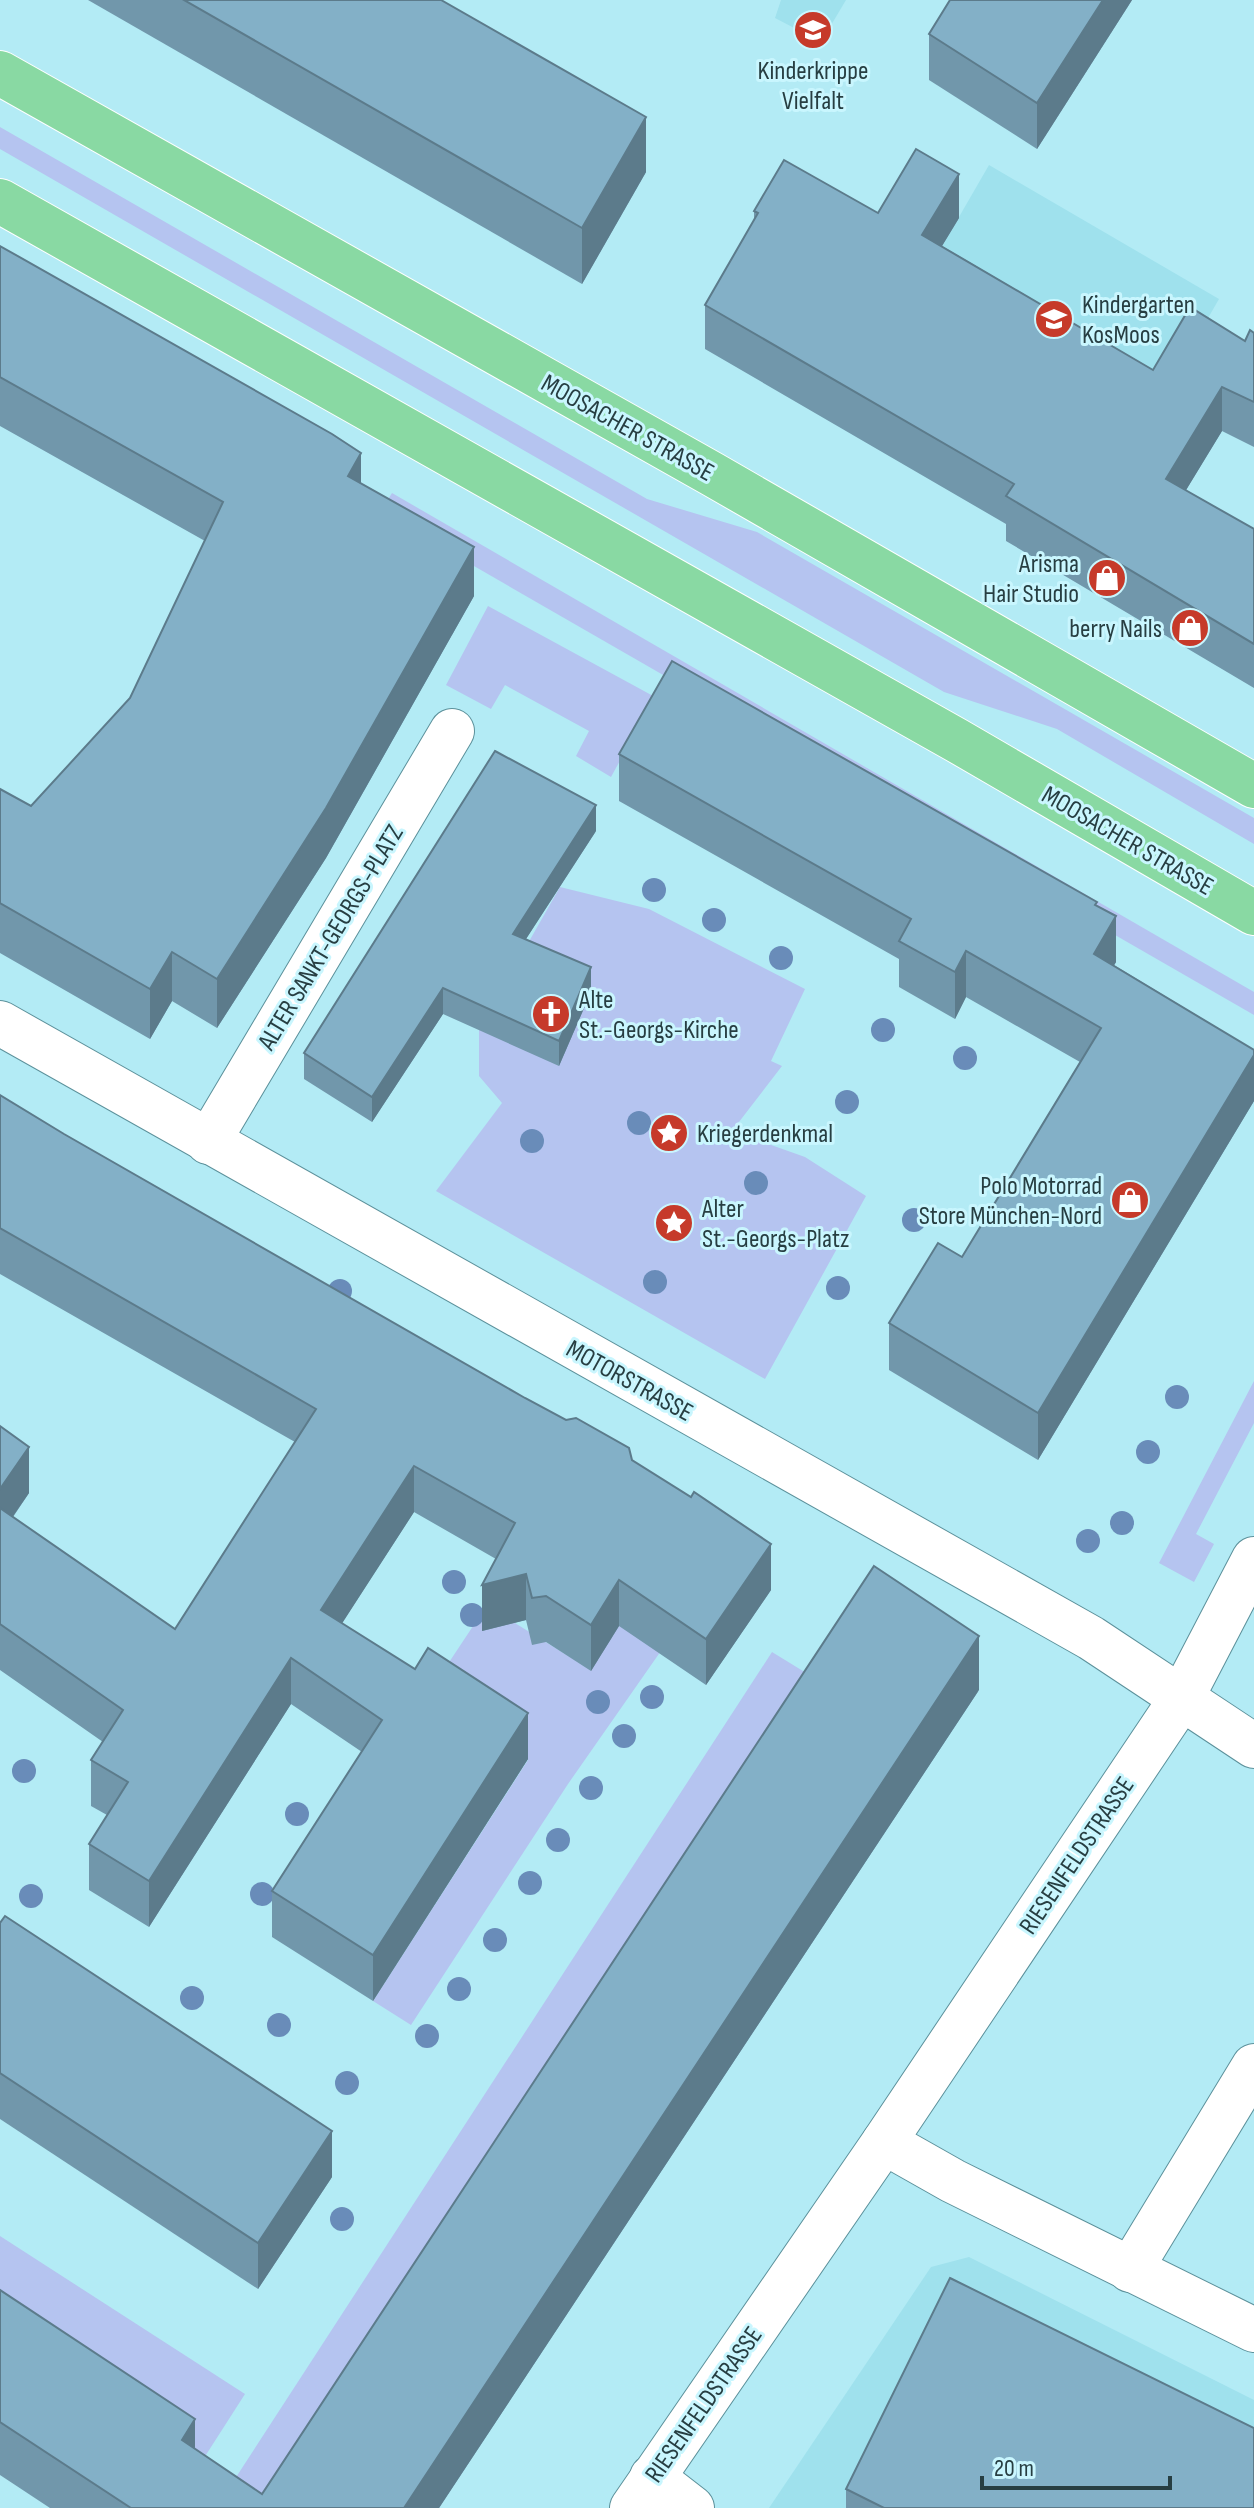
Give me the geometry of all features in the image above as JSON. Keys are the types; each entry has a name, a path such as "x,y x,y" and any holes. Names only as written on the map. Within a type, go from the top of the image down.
{"main road":[{"name":"MOOSACHER STRASSE","path":"0,73 712,474 1254,786"},
{"name":"MOOSACHER STRASSE","path":"0,201 956,740 1254,913"}],"street":[{"name":"ALTER SANKT-GEORGS-PLATZ","path":"208,1142 452,731"},
{"name":"MOTORSTRASSE","path":"0,1023 1091,1638 1254,1746"},
{"name":"RIESENFELDSTRASSE","path":"642,2493 884,2142 1181,1699 1254,1559"},
{"path":"1130,2270 1254,2066"},
{"path":"884,2142 953,2181 1254,2330"},
{"path":"642,2493 692,2508"}],"shaded area":[{"name":"Kinderkrippe Vielfalt","path":"781,0 846,0 821,42 775,18"},
{"path":"0,127 647,499 757,532 1254,818 1254,844 1057,729 944,692 0,149"},
{"name":"Kindergarten KosMoos","path":"989,165 1219,299 1109,490 892,333"},
{"path":"392,493 1254,992 1254,1015 380,512"},
{"path":"488,606 655,697 611,777 576,756 589,731 505,685 491,709 446,685"},
{"path":"560,887 649,909 805,989 771,1061 782,1066 732,1131 805,1157 866,1196 765,1379 436,1191 502,1103 479,1076 479,1029"},
{"path":"1254,1381 1254,1423 1196,1534 1214,1544 1194,1582 1159,1563"},
{"path":"674,1533 670,1638 568,1784 411,2025 373,2001 528,1760 428,1694 489,1602 494,1610 591,1670"},
{"path":"772,1652 829,1687 288,2508 216,2508"},
{"path":"0,2236 245,2394 195,2472 0,2344"},
{"path":"969,2257 1254,2400 1254,2508 769,2508 931,2267"}],"building":[{"path":"184,0 441,0 646,117 582,228"},
{"path":"950,0 1103,0 1037,103 929,34"},
{"path":"916,149 959,174 922,235 1153,370 1190,307 1245,341 1250,330 1254,333 1254,402 1222,387 1166,479 1254,529 1254,644 1006,496 1014,484 705,305 758,213 754,211 784,160 878,213"},
{"path":"0,246 332,434 361,453 348,476 474,547 326,808 217,979 172,952 150,989 0,903 0,789 31,806 130,698 223,502 0,377"},
{"path":"672,661 1097,902 1095,905 1116,916 1094,954 1254,1050 1254,1055 1038,1413 889,1323 938,1243 962,1257 1101,1028 966,951 955,972 899,941 911,919 619,754"},
{"path":"495,751 596,805 513,934 591,967 559,1041 443,988 372,1097 304,1053"},
{"path":"0,1095 525,1398 566,1420 576,1418 629,1448 632,1460 691,1497 694,1492 771,1544 706,1639 619,1580 591,1625 546,1596 532,1598 526,1574 482,1585 515,1523 414,1466 321,1610 415,1669 428,1648 528,1713 373,1955 272,1891 382,1720 291,1658 149,1881 89,1844 128,1782 91,1760 123,1710 0,1624 0,1508 175,1629 316,1409 0,1228"},
{"path":"0,1426 29,1447 0,1489"},
{"path":"874,1566 979,1636 404,2508 131,2508 0,2422 0,2290 195,2419 182,2440 262,2494"},
{"path":"5,1916 332,2131 258,2243 0,2073 0,1923"},
{"path":"950,2278 1254,2428 1254,2508 884,2508 846,2489"}],"place":[{"name":"Kinderkrippe Vielfalt","path":"813,30"},
{"name":"Kindergarten KosMoos","path":"1054,319"},
{"name":"Arisma Hair Studio","path":"1107,578"},
{"name":"berry Nails","path":"1190,628"},
{"name":"Alte St.-Georgs-Kirche","path":"551,1014"},
{"name":"Kriegerdenkmal","path":"669,1133"},
{"name":"Polo Motorrad Store München-Nord","path":"1130,1200"},
{"name":"Alter St.-Georgs-Platz","path":"674,1223"}]}
